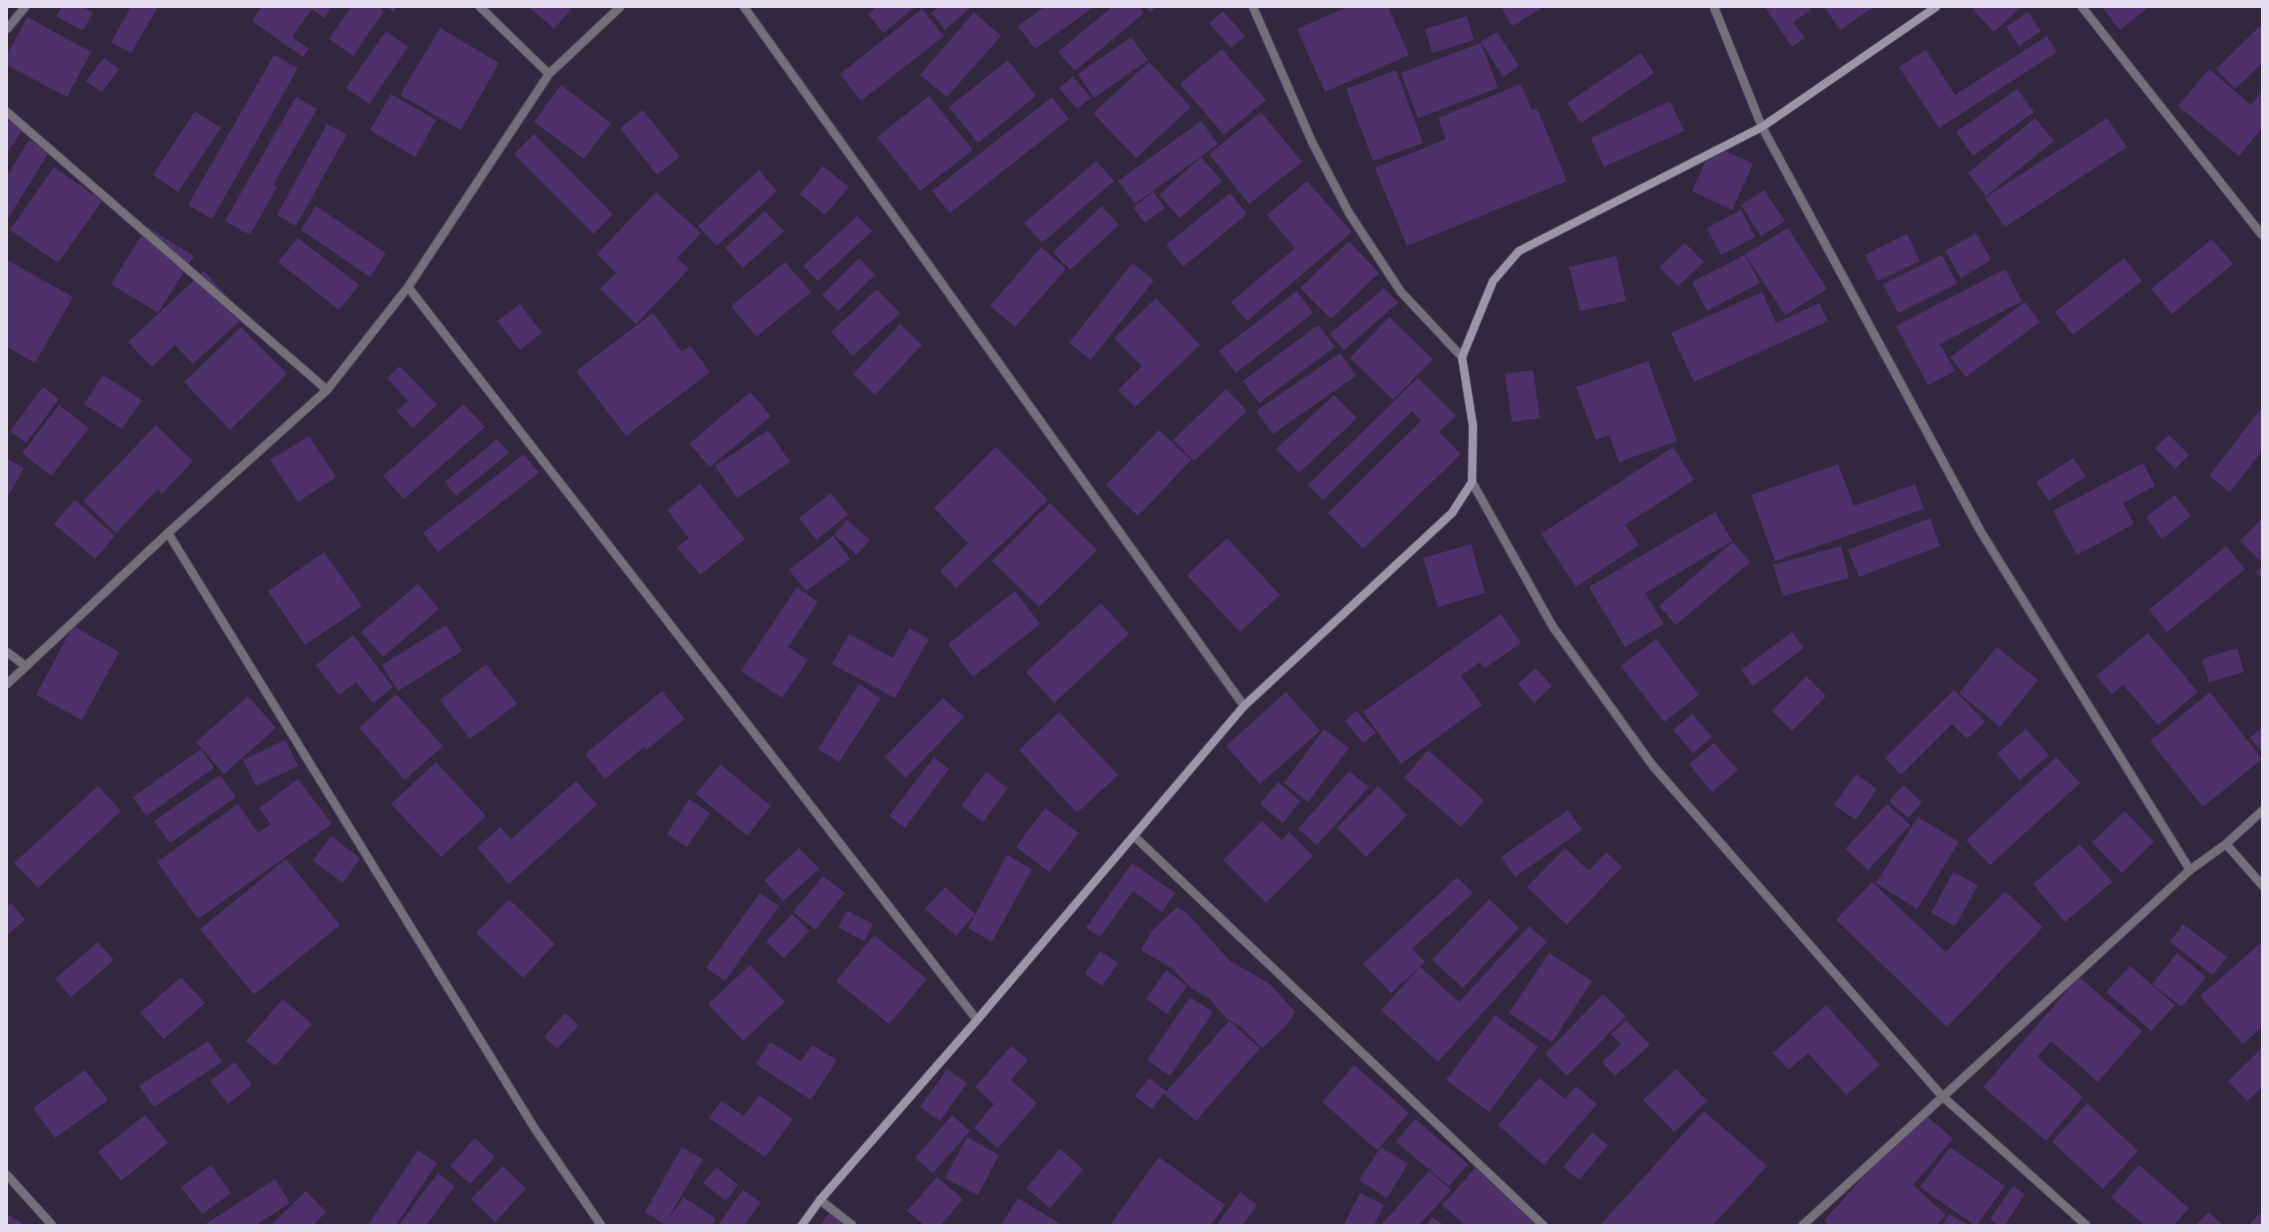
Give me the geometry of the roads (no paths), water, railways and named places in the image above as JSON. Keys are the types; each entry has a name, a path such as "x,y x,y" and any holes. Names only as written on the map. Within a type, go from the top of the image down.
{"street":[{"path":"7,28 25,7"},
{"path":"480,7 549,74"},
{"path":"7,684 24,665 327,390 408,287 549,74 620,7"},
{"path":"744,7 1244,706"},
{"path":"1253,7 1312,142 1349,213 1402,292 1462,357"},
{"path":"1714,7 1762,127 1980,532 2190,870"},
{"path":"1936,7 1762,127 1519,251 1493,281 1462,357 1472,426 1472,482 1553,626 1653,766 1942,1096 2086,1225"},
{"path":"2082,7 2262,236"},
{"path":"7,112 327,390"},
{"path":"408,287 977,1020"},
{"path":"802,1225 820,1200 977,1020 1244,706 1452,513 1472,482"},
{"path":"168,533 535,1129 601,1225"},
{"path":"7,652 24,665"},
{"path":"1803,1225 2190,870 2226,844 2262,812"},
{"path":"1134,836 1543,1225"},
{"path":"2226,844 2262,885"},
{"path":"7,1175 52,1225"},
{"path":"820,1200 852,1225"}]}
